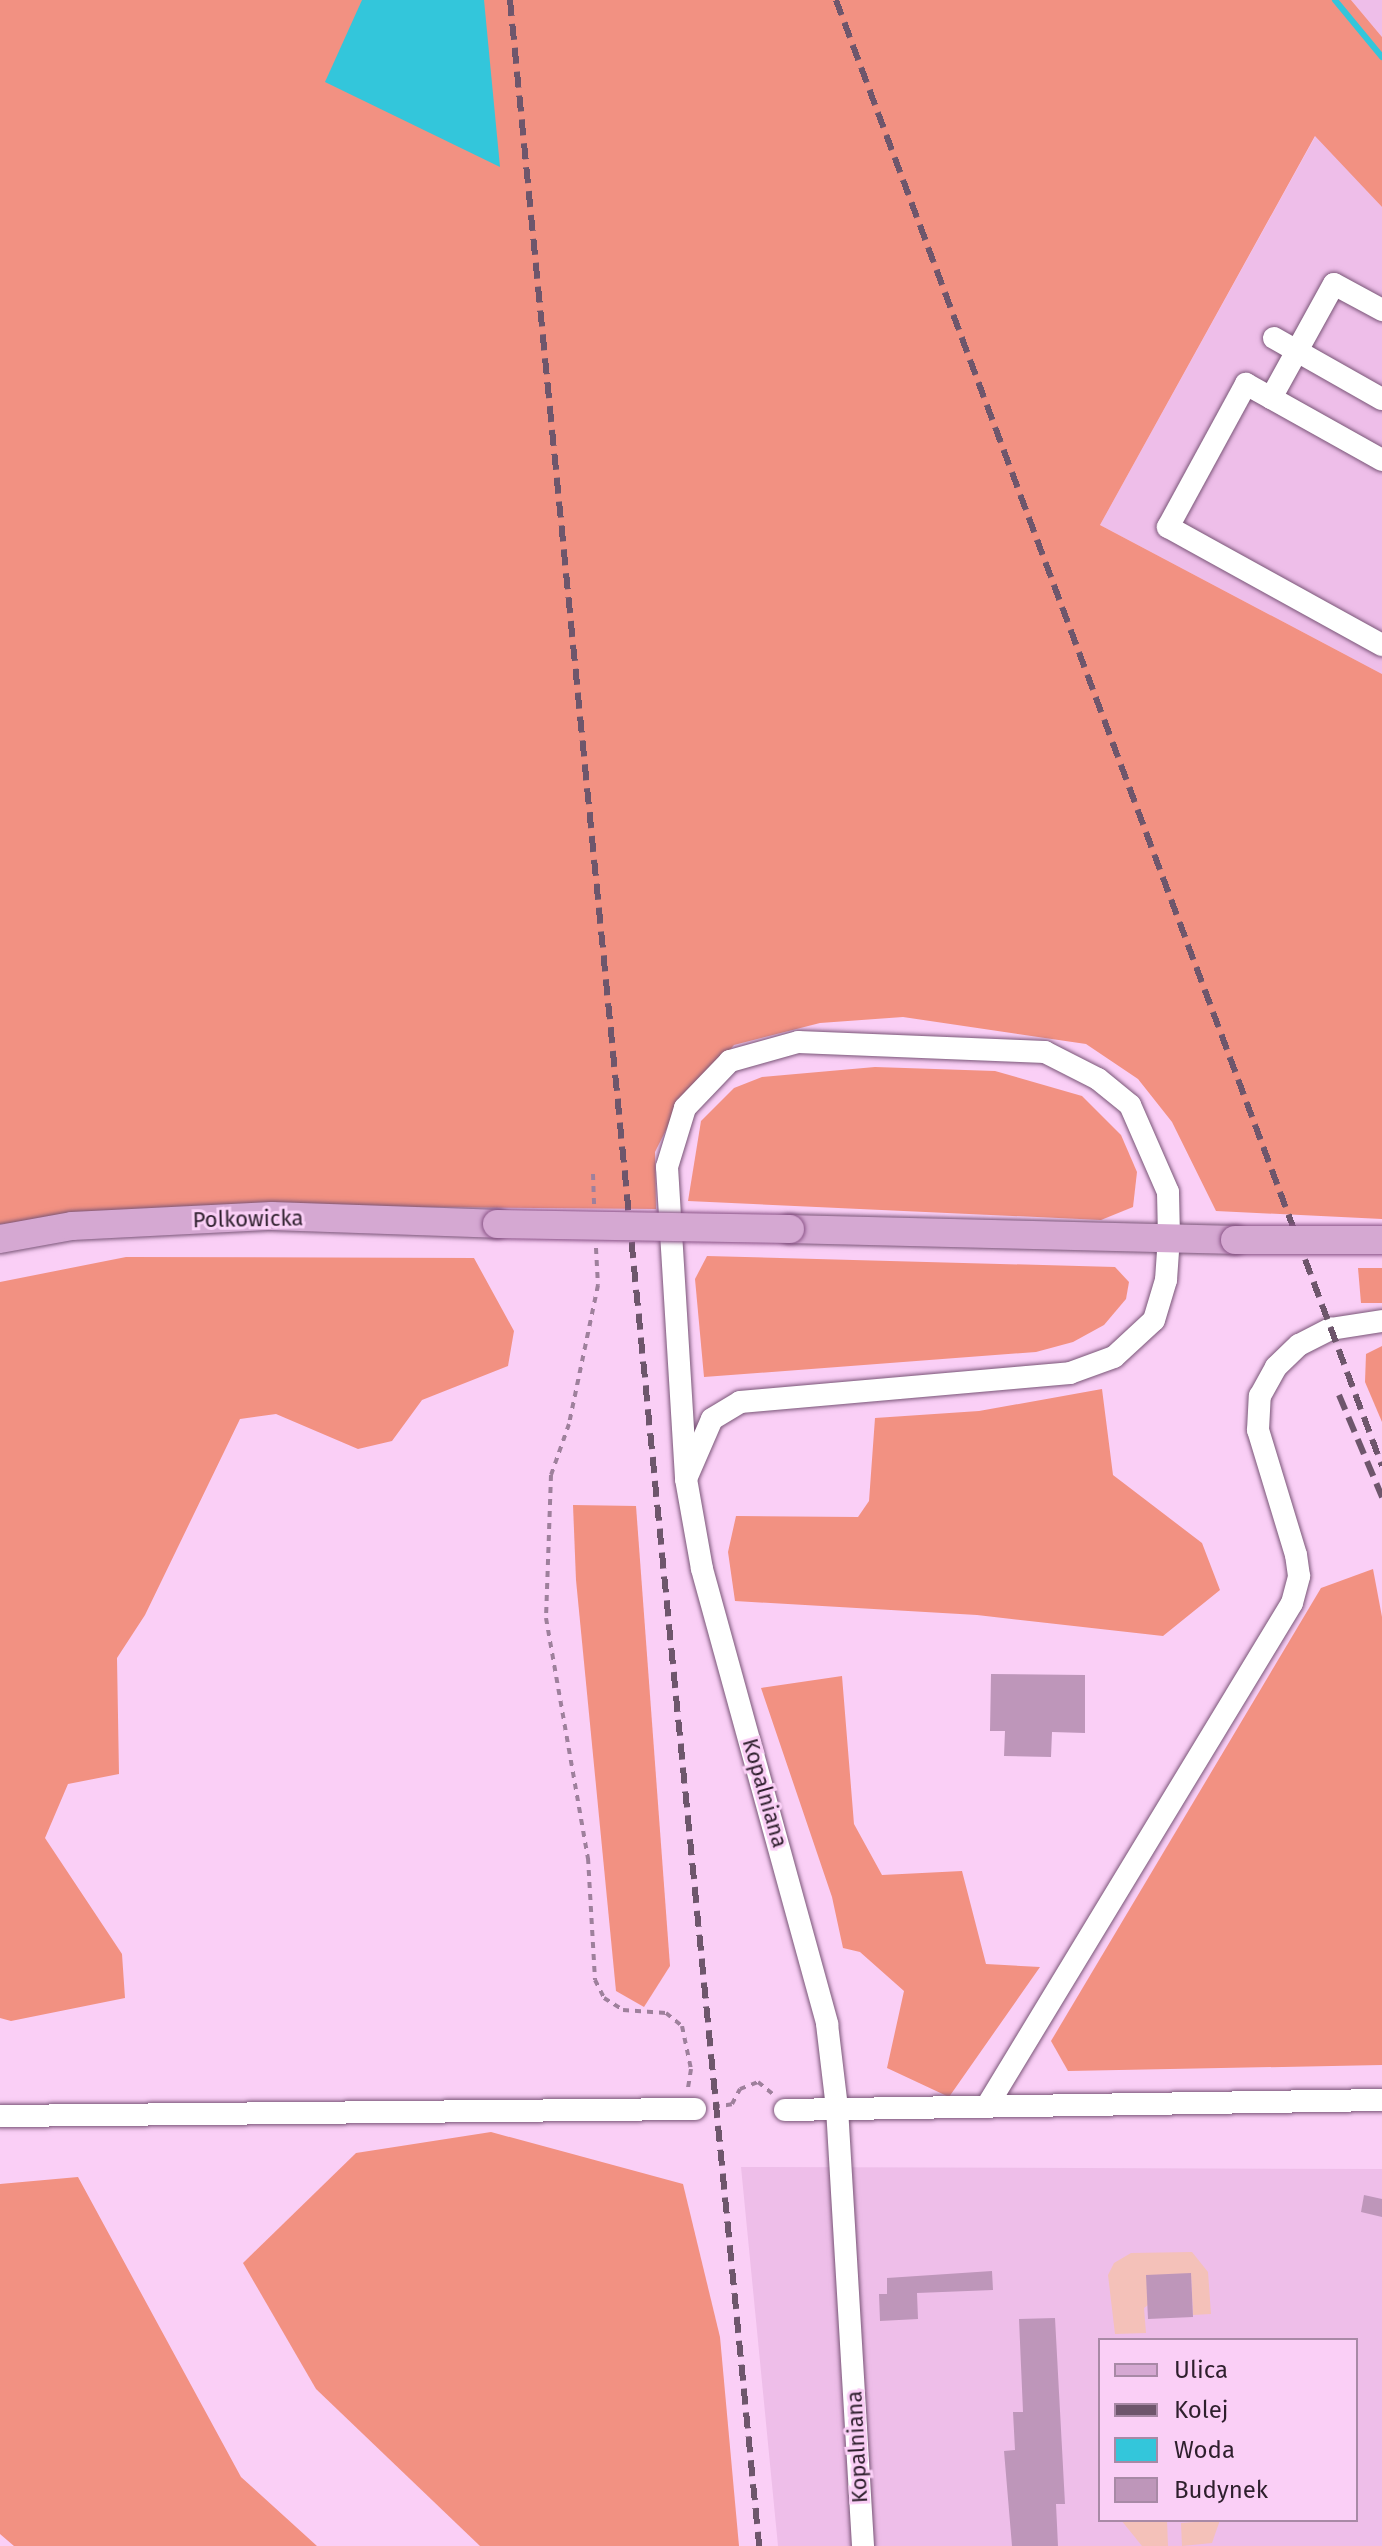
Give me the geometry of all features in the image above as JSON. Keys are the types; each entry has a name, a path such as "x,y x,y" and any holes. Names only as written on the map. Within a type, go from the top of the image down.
{"main road":[{"name":"Polkowicka","path":"0,1239 72,1226 272,1216 1235,1240 1382,1240"}],"street":[{"path":"1271,398 1334,284 1382,310"},
{"path":"1274,338 1382,399"},
{"path":"1382,460 1246,384 1168,527 1382,645"},
{"name":"Kopalniana","path":"686,1479 712,1419 740,1402 1070,1373 1114,1357 1154,1320 1166,1280 1169,1237 1168,1192 1130,1105 1098,1079 1045,1052 798,1042 730,1061 685,1108 667,1167 686,1479 715,1626 815,1969 837,2108 863,2546"},
{"path":"987,2106 1292,1603 1299,1576 1296,1555 1258,1430 1260,1396 1276,1367 1299,1345 1331,1329 1382,1321"},
{"path":"789,2110 1382,2100"},
{"path":"0,2116 690,2109"}],"path":[{"path":"593,1174 594,1206"},
{"path":"596,1237 598,1285 569,1424 551,1475 546,1618 588,1858 595,1980 604,1998 623,2010 666,2013 682,2026 691,2069 690,2109 732,2104 740,2089 758,2082 789,2110"}],"shaded area":[{"path":"0,0 1351,0 1382,37 1382,207 1315,136 1100,525 1382,674 1382,1219 1216,1211 1172,1122 1138,1079 1086,1044 903,1017 820,1023 734,1045 675,1112 655,1152 656,1209 293,1206 0,1224"},
{"path":"1351,0 1382,0 1382,37"},
{"path":"1316,135 1382,207 1382,674 1100,525"},
{"path":"875,1067 995,1071 1082,1096 1121,1135 1137,1172 1133,1207 1101,1220 688,1201 701,1121 734,1088 762,1077"},
{"path":"707,1256 1115,1267 1129,1282 1126,1299 1104,1325 1073,1342 1036,1352 704,1377 695,1279"},
{"path":"126,1257 474,1258 514,1331 508,1366 422,1400 392,1441 358,1449 276,1414 240,1419 145,1615 117,1658 119,1774 68,1784 45,1838 122,1954 125,1998 11,2021 0,2018 0,1282"},
{"path":"1358,1268 1382,1268 1382,1303 1361,1303"},
{"path":"1382,1346 1382,1422 1365,1382 1366,1354"},
{"path":"1102,1389 1113,1475 1202,1543 1220,1590 1163,1636 977,1615 735,1601 728,1552 736,1516 858,1517 869,1501 875,1418 979,1411"},
{"path":"573,1505 636,1506 670,1966 644,2007 616,1991 576,1580"},
{"path":"1373,1569 1382,1617 1382,2065 1068,2071 1051,2041 1321,1588"},
{"path":"842,1676 854,1824 882,1875 962,1871 986,1964 1040,1967 949,2097 887,2068 904,1991 860,1952 843,1948 832,1897 761,1688"},
{"path":"491,2132 683,2184 720,2337 739,2546 480,2546 316,2389 243,2263 356,2153"},
{"path":"741,2167 1382,2169 1382,2546 778,2546"},
{"path":"78,2177 241,2477 317,2546 14,2546 0,2534 0,2184"},
{"path":"1192,2252 1208,2272 1211,2314 1193,2315 1191,2273 1144,2308 1146,2333 1115,2334 1108,2275 1114,2263 1131,2253"},
{"path":"1123,2522 1167,2522 1168,2546 1142,2546"},
{"path":"1219,2522 1212,2543 1182,2546 1181,2523"}],"water":[{"path":"362,0 484,0 500,167 325,82"}],"building":[{"path":"991,1674 1085,1675 1085,1733 1052,1732 1051,1757 1004,1756 1005,1731 990,1731"},
{"path":"1364,2195 1382,2199 1382,2217 1361,2212"},
{"path":"992,2271 993,2290 917,2293 918,2319 880,2321 879,2294 887,2294 887,2278"},
{"path":"1191,2273 1193,2317 1148,2319 1146,2275"},
{"path":"1055,2318 1065,2504 1056,2504 1058,2546 1012,2546 1004,2451 1015,2450 1013,2412 1023,2412 1019,2319"}],"waterway":[{"path":"1335,0 1382,57"}],"railway":[{"path":"510,0 759,2546"},
{"path":"836,0 1382,1466"},
{"path":"1339,1395 1382,1497"}]}
